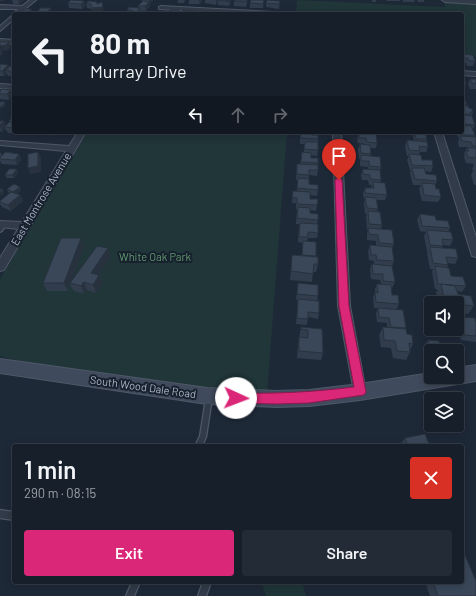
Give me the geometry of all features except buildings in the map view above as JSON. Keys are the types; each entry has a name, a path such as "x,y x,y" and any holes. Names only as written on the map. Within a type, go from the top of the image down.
{"main road":[{"name":"South Wood Dale Road","path":"0,366 60,376 209,396 277,399 309,398 424,382"},
{"path":"464,375 476,374"}],"street":[{"path":"18,12 32,0"},
{"path":"158,12 166,0"},
{"path":"445,0 476,2"},
{"path":"0,7 23,8"},
{"path":"161,8 236,12"},
{"path":"0,29 12,18"},
{"path":"0,41 12,42"},
{"path":"464,73 476,74"},
{"path":"0,86 12,87"},
{"name":"East Montrose Avenue","path":"0,267 81,134"},
{"path":"337,134 344,306 360,392"},
{"path":"439,134 476,253"},
{"path":"0,143 72,149"},
{"path":"1,226 25,226"}],"lane":[{"path":"199,444 203,437 209,396"},
{"path":"0,514 12,516"},
{"path":"130,596 135,584"},
{"path":"202,596 206,584"}],"green space":[{"path":"297,0 445,7 444,2 476,4 476,57 464,56 464,12 296,12"},
{"name":"White Oak Park","path":"87,134 287,134 267,393 208,389 24,363 0,356 0,279"},
{"path":"262,584 303,584 306,596 266,596"}],"route":[{"path":"236,398 309,398 360,392 344,306 339,180"}]}
